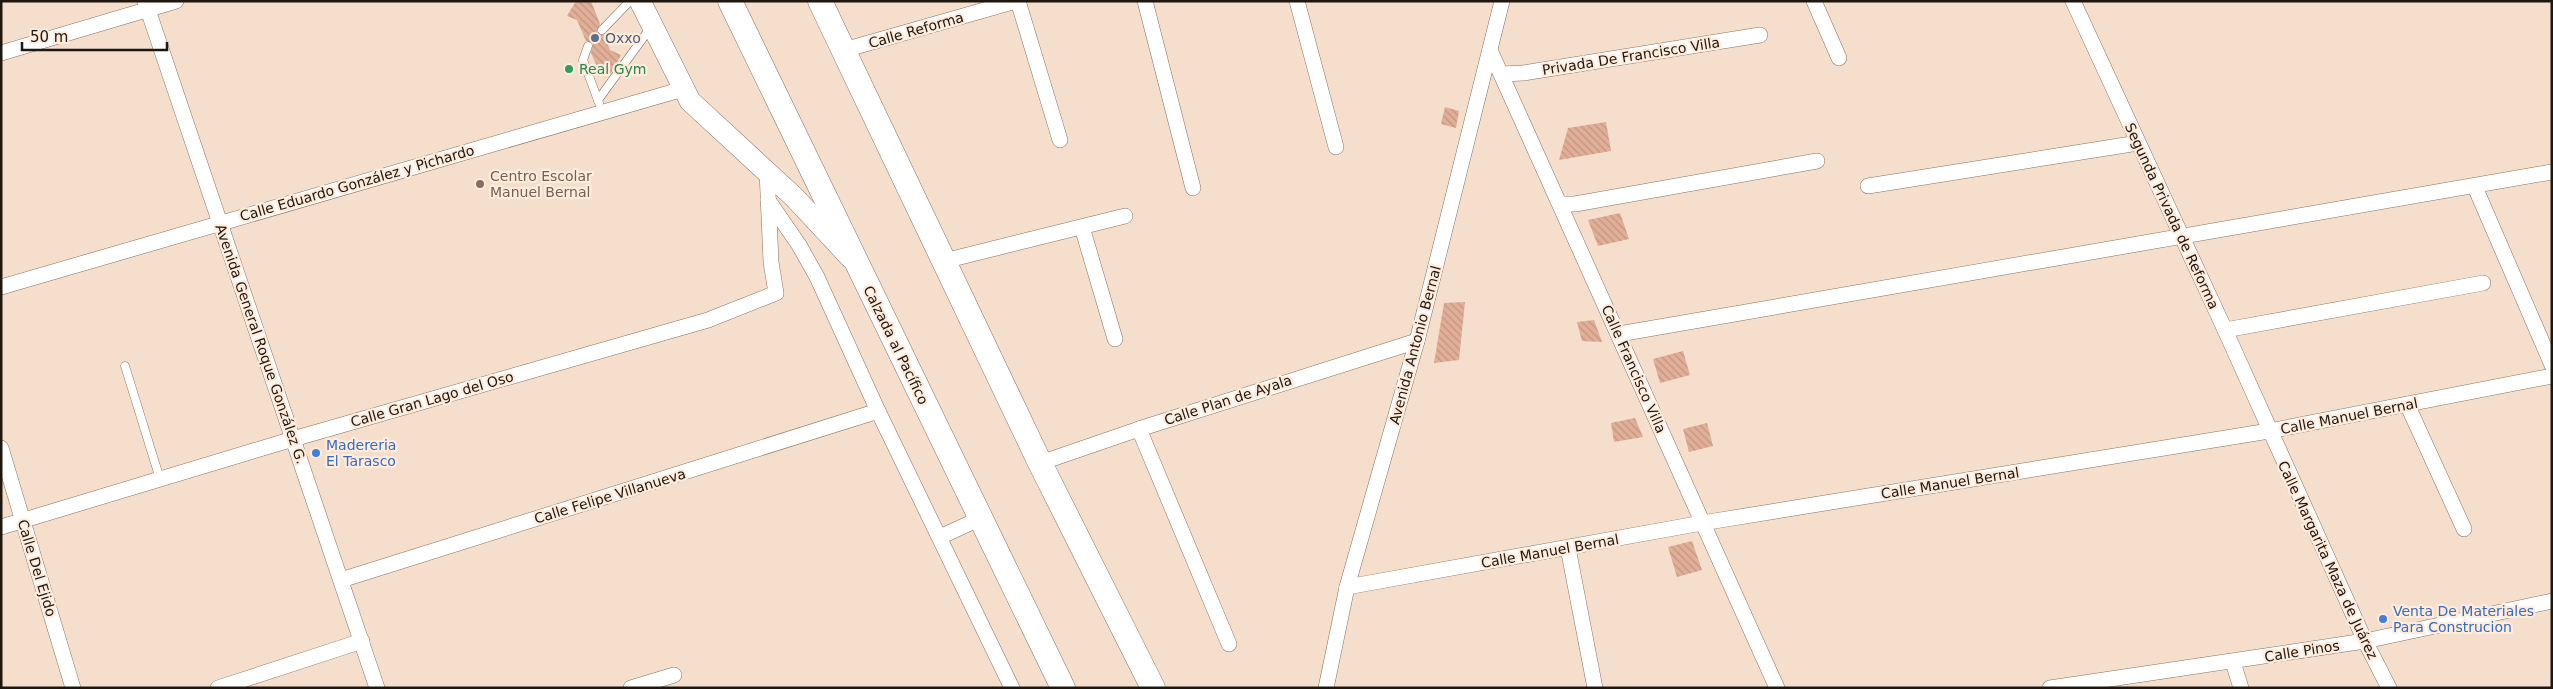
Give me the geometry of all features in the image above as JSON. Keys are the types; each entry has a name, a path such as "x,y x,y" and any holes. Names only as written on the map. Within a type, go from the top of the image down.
{"main road":[{"name":"Calzada al Pacífico","path":"730,1 1063,688"},
{"path":"820,1 1040,463 1153,688"}],"street":[{"path":"1,53 146,5 176,1"},
{"path":"640,1 683,89 699,112 767,171 820,223 858,266"},
{"path":"1017,1 1060,140"},
{"name":"Calle Reforma","path":"844,50 1017,1"},
{"path":"1145,1 1193,188"},
{"path":"1298,1 1336,147"},
{"name":"Avenida Antonio Bernal","path":"1326,688 1347,587 1417,341 1502,1"},
{"path":"1814,1 1839,58"},
{"name":"Segunda Privada de Reforma","path":"2072,1 2225,330 2269,432"},
{"name":"Avenida General Roque González G.","path":"146,5 377,688"},
{"name":"Privada De Francisco Villa","path":"1502,74 1523,73 1760,35"},
{"name":"Calle Francisco Villa","path":"1490,50 1778,688"},
{"name":"Calle Eduardo González y Pichardo","path":"1,287 220,223 600,106 683,89"},
{"path":"1868,186 2138,143"},
{"path":"1561,204 1575,204 1818,161"},
{"path":"767,171 768,200 800,245 817,277 878,411 1012,688"},
{"path":"1619,334 2476,187 2552,172"},
{"path":"2476,187 2552,365"},
{"name":"Calle Gran Lago del Oso","path":"1,527 293,439 708,320 776,293 768,200"},
{"path":"944,262 1125,216"},
{"path":"1082,227 1115,339"},
{"path":"2225,330 2483,283"},
{"name":"Calle Plan de Ayala","path":"1040,463 1139,429 1417,341"},
{"name":"Calle Manuel Bernal","path":"1347,587 1702,523 2269,432 2552,376"},
{"path":"2407,404 2464,529"},
{"name":"Calle Felipe Villanueva","path":"341,580 878,411"},
{"path":"1139,429 1229,644"},
{"name":"Calle Margarita Maza de Juárez","path":"2269,432 2388,688"},
{"name":"Calle Del Ejido","path":"1,448 73,688"},
{"path":"940,537 981,518"},
{"path":"1568,548 1595,688"},
{"name":"Calle Pinos","path":"2050,688 2090,685 2365,641 2552,602"},
{"path":"218,688 362,641"},
{"path":"2233,662 2242,688"},
{"path":"632,688 674,675"}],"lane":[{"path":"602,30 630,1"},
{"path":"600,106 652,25"},
{"path":"588,46 583,60 600,106"},
{"path":"125,366 160,479"}],"building":[{"name":"Oxxo","path":"576,1 591,1 600,24 597,32 604,35 610,50 621,55 610,75 599,71 591,53 593,43 586,41 577,20 567,16"},
{"path":"1445,107 1459,111 1456,128 1441,124"},
{"path":"1606,122 1611,151 1559,160 1568,128"},
{"path":"1620,213 1629,239 1598,246 1588,220"},
{"path":"1465,302 1459,360 1434,363 1444,303"},
{"path":"1594,320 1602,342 1582,341 1577,322"},
{"path":"1683,351 1690,375 1660,383 1653,359"},
{"path":"1635,418 1643,437 1614,442 1611,423"},
{"path":"1707,423 1713,446 1689,452 1683,429"},
{"path":"1692,541 1702,570 1677,577 1668,547"}],"place":[{"name":"Oxxo","path":"595,38"},
{"name":"Real Gym","path":"569,69"},
{"name":"Centro Escolar Manuel Bernal","path":"480,184"},
{"name":"Madereria El Tarasco","path":"316,453"},
{"name":"Venta De Materiales Para Construcion","path":"2383,619"}]}
